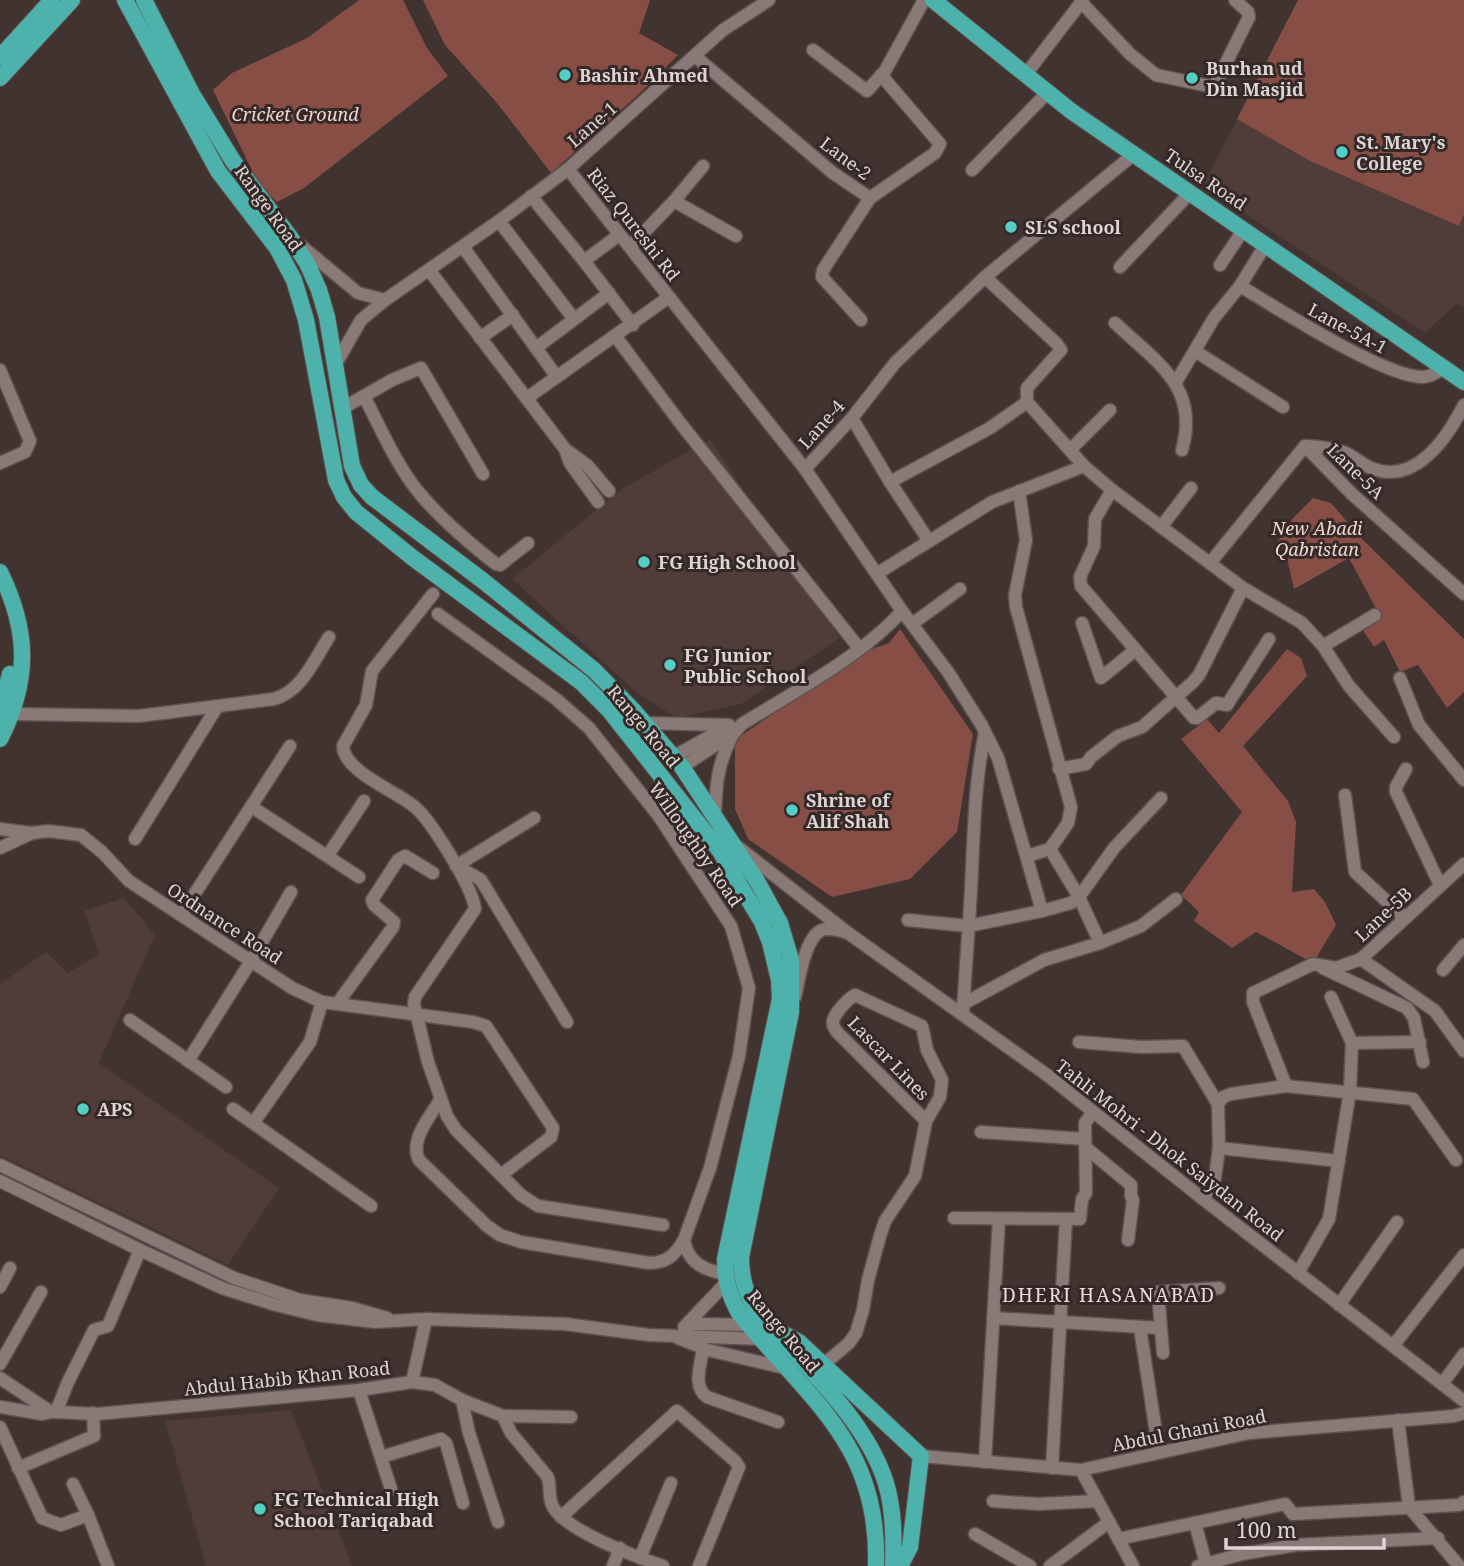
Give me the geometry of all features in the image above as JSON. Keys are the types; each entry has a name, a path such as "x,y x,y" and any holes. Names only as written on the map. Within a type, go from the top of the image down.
{"main road":[{"name":"Tulsa Road","path":"933,0 1072,111 1464,382"},
{"path":"0,57 68,1"},
{"path":"0,78 68,1"},
{"path":"129,1 192,94 233,162 307,263 327,317 352,466 361,485 372,497 482,580 594,670 678,763 757,881 780,923 791,960 791,1012 741,1257 741,1273 745,1292 766,1330 783,1341 838,1403 871,1447 881,1468 893,1514 893,1566"},
{"name":"Range Road","path":"129,1 218,171 277,248 294,280 306,320 336,480 344,497 356,512 413,558 580,682 609,710 720,851 762,922 779,980 780,999 725,1259 726,1279 729,1295 748,1324 766,1330 789,1369 831,1418 856,1459 875,1526 876,1566"},
{"path":"0,572 14,603 22,636 23,654 0,738"},
{"path":"0,598 10,623 12,639 5,681 6,713"},
{"path":"766,1330 799,1342 921,1456 910,1547 900,1566"}],"street":[{"name":"Lane-1","path":"568,169 723,30 769,0"},
{"path":"813,50 867,92 881,75 924,0"},
{"path":"1026,74 1082,1 1130,54 1156,75 1214,87 1249,17 1248,12 1235,0"},
{"name":"Lane-2","path":"696,57 833,173 870,198 934,153 940,144 881,75"},
{"path":"972,170 1048,92"},
{"name":"Lane-4","path":"1042,911 998,758 985,732 948,672 902,611 805,469 852,418 895,363 985,277 1134,154"},
{"path":"630,247 703,166"},
{"name":"Riaz Qureshi Rd","path":"334,367 361,320 385,300 499,222 568,169 805,469"},
{"path":"1120,267 1190,193"},
{"path":"531,197 633,324"},
{"path":"861,320 822,277 823,270 870,198"},
{"path":"674,201 736,236"},
{"path":"499,222 574,319"},
{"path":"1220,265 1244,229"},
{"path":"584,261 619,235"},
{"path":"290,237 358,293 385,300"},
{"path":"1177,382 1214,318 1240,286 1266,244"},
{"path":"463,247 557,377"},
{"path":"429,270 565,449 570,463 598,502"},
{"path":"985,277 1061,350 1027,388 1027,402 1084,466 1112,490 1210,564 1302,624 1323,646 1349,686 1394,737"},
{"name":"Lane-5A-1","path":"1240,286 1297,321 1391,370 1422,377 1433,375 1444,368"},
{"path":"536,348 609,293"},
{"path":"527,398 669,297"},
{"path":"480,338 513,315"},
{"path":"1115,323 1177,382 1187,416 1187,432 1182,450"},
{"path":"616,337 681,424 859,648"},
{"path":"1195,351 1283,407"},
{"path":"344,408 392,380 421,368 483,474"},
{"path":"0,370 30,440 24,452 0,462"},
{"path":"364,396 387,442 419,493 460,535 500,565 528,544"},
{"path":"890,482 990,428 1027,402"},
{"path":"1305,446 1345,453 1371,469 1396,473 1423,460 1442,442 1464,405"},
{"path":"1070,450 1110,410"},
{"path":"852,418 929,541"},
{"name":"Lane-5A","path":"1210,564 1305,446 1352,494 1464,594"},
{"path":"565,449 587,465 609,491"},
{"path":"877,573 992,502 1084,466"},
{"path":"1161,527 1191,488"},
{"path":"1112,490 1095,519 1094,546 1080,577 1081,586 1196,719 1216,704 1225,706 1269,639"},
{"path":"1019,491 1026,540 1014,595 1071,807 1068,823 1049,849 1027,856"},
{"path":"1059,769 1086,764 1118,736 1142,727 1199,676 1243,587"},
{"path":"912,624 960,589"},
{"path":"433,594 372,671 366,705 345,739 343,751 348,762 420,813 470,890 475,909 415,997 416,1014 440,1100 456,1130 521,1195 538,1206 663,1225"},
{"path":"663,776 678,763 878,635 902,611"},
{"name":"Willoughby Road","path":"438,614 556,699 589,728 658,815 731,926 750,988 736,1069 710,1168 684,1240"},
{"path":"1323,646 1375,615"},
{"path":"1083,623 1101,678 1135,650"},
{"path":"6,713 139,716 274,699 290,692 299,683 329,637"},
{"path":"1399,678 1419,725 1464,780"},
{"path":"135,839 218,707"},
{"path":"644,723 735,727"},
{"path":"715,817 716,784 721,757 735,727"},
{"path":"963,1009 973,817 977,771 985,732"},
{"path":"181,915 290,746"},
{"path":"1406,769 1396,792 1440,885"},
{"path":"1345,795 1355,872 1405,918"},
{"path":"908,920 968,926 1071,903 1079,897 1114,848 1161,798"},
{"path":"328,855 364,801"},
{"path":"252,807 359,877"},
{"path":"456,866 534,818"},
{"name":"Ordnance Road","path":"0,829 81,835 102,852 129,881 292,988 322,1002 473,1021 486,1026 553,1128 551,1137 501,1175"},
{"name":"Ordnance Road","path":"0,848 32,833"},
{"name":"Tahli Mohri - Dhok Saiydan Road","path":"732,842 848,933 963,1009 1464,1401"},
{"path":"1049,849 1079,897 1100,943"},
{"path":"337,1004 393,927 394,922 377,908 372,900 398,860 405,856 433,873"},
{"path":"456,866 481,880 568,1022"},
{"name":"Lane-5B","path":"1286,1086 1253,1002 1253,993 1313,964 1336,968 1361,959 1440,885 1461,870"},
{"path":"188,1061 251,961 290,892"},
{"path":"963,1009 1044,960 1100,943 1141,926 1176,899"},
{"path":"791,1012 813,937 822,930 832,928 848,933"},
{"path":"1443,970 1464,945"},
{"path":"1361,959 1435,1011 1464,1051"},
{"path":"1313,964 1407,1008 1413,1018 1423,1062"},
{"name":"Lascar Lines","path":"823,1365 849,1343 860,1322 880,1236 885,1222 915,1176 926,1121 940,1097 942,1080 927,1050 922,1026 855,995 851,997 832,1024 926,1121"},
{"path":"1298,1273 1329,1219 1350,1091 1352,1043 1331,997"},
{"path":"254,1122 310,1042 322,1002"},
{"path":"130,1020 226,1087"},
{"path":"1079,1042 1141,1047 1183,1046 1218,1104 1219,1148 1215,1178 1203,1199"},
{"path":"1352,1043 1420,1042"},
{"path":"1218,1104 1223,1097 1231,1094 1286,1086 1413,1099 1456,1160"},
{"path":"440,1100 421,1132 415,1146 415,1154 477,1216 500,1235 521,1242 649,1264 668,1260 684,1240"},
{"path":"233,1109 371,1206"},
{"path":"954,1218 1076,1220 1081,1217 1082,1199 1086,1193 1084,1123 1093,1112"},
{"path":"981,1132 1085,1143 1131,1185 1133,1200 1128,1240"},
{"path":"1219,1148 1339,1161"},
{"path":"0,1165 234,1278 293,1298 352,1308 394,1321"},
{"path":"0,1181 222,1288 276,1306 348,1320 426,1319 565,1324 671,1335 766,1330"},
{"path":"985,1462 999,1219"},
{"path":"1052,1468 1066,1219"},
{"path":"1339,1304 1397,1222"},
{"path":"671,1335 684,1327 713,1299 726,1279 696,1263 686,1251 684,1240"},
{"path":"0,1378 53,1412 94,1330 108,1326 140,1250"},
{"path":"1393,1346 1464,1255"},
{"path":"0,1287 10,1268"},
{"path":"1163,1353 1158,1292 1220,1288"},
{"path":"0,1364 40,1292"},
{"path":"993,1318 1160,1328"},
{"path":"412,1382 426,1319"},
{"path":"684,1327 748,1324"},
{"path":"1140,1328 1159,1452"},
{"path":"671,1335 703,1348 789,1369"},
{"path":"703,1348 698,1384 701,1393 778,1422"},
{"path":"1443,1384 1464,1354"},
{"name":"Abdul Habib Khan Road","path":"0,1407 41,1414 93,1413 359,1390 412,1382 435,1385 462,1400 503,1416"},
{"path":"359,1390 391,1489"},
{"path":"462,1400 469,1433 498,1522"},
{"path":"0,1418 18,1410"},
{"path":"561,1517 677,1411 739,1467 699,1566"},
{"path":"18,1468 94,1436 93,1413"},
{"name":"Abdul Ghani Road","path":"921,1456 1081,1470 1249,1433 1464,1413"},
{"path":"571,1417 503,1416 511,1433 549,1480 549,1497 553,1508 561,1517 573,1526 663,1566"},
{"path":"1398,1420 1409,1507 1459,1566"},
{"path":"0,1427 42,1518 61,1525 88,1515"},
{"path":"381,1457 441,1439 446,1443 463,1503"},
{"path":"1081,1470 1133,1566"},
{"path":"640,1558 671,1483"},
{"path":"73,1484 108,1566"},
{"path":"993,1501 1038,1504 1098,1502"},
{"path":"1118,1539 1285,1504 1293,1514 1459,1505 1464,1502"},
{"path":"1050,1566 1109,1522"},
{"path":"1195,1523 1202,1565 1242,1554 1296,1545 1437,1538"},
{"path":"975,1534 1030,1566"},
{"path":"613,1566 620,1548"}],"shaded area":[{"name":"St. Mary's College","path":"1298,0 1464,0 1464,307 1456,304 1425,333 1203,186"},
{"path":"710,439 840,638 741,704 677,718 637,693 512,579 622,489"},
{"name":"APS","path":"124,898 155,935 99,1063 279,1188 228,1265 0,1155 0,984 46,952 68,973 99,954 84,911"},
{"name":"FG Technical High School Tariqabad","path":"291,1410 352,1566 206,1566 165,1421"}],"green space":[{"name":"Cricket Ground","path":"359,0 403,0 427,48 448,76 304,188 277,202 258,183 213,90 232,73 307,38"},
{"name":"Bashir Ahmed","path":"423,0 650,0 639,33 678,55 551,173 497,103 445,45"},
{"path":"1298,0 1464,0 1464,214 1459,226 1310,161 1237,119"},
{"name":"New Abadi Qabristan","path":"1313,498 1331,503 1362,539 1464,639 1464,692 1447,708 1418,665 1400,672 1384,640 1374,647 1361,627 1380,616 1349,558 1294,589 1285,550 1274,547 1294,517"},
{"path":"900,629 973,734 957,832 910,879 832,897 748,839 735,809 735,740 861,653 889,643"},
{"path":"1287,649 1301,658 1307,676 1243,746 1288,801 1296,822 1292,892 1314,889 1325,902 1336,925 1313,963 1256,932 1232,948 1194,921 1199,912 1181,895 1242,812 1181,739 1207,719 1219,733"}],"place":[{"name":"Bashir Ahmed","path":"565,75"},
{"name":"Burhan ud Din Masjid","path":"1192,78"},
{"name":"St. Mary's College","path":"1342,152"},
{"name":"SLS school","path":"1011,227"},
{"name":"FG High School","path":"644,562"},
{"name":"FG Junior Public School","path":"670,665"},
{"name":"Shrine of Alif Shah","path":"792,810"},
{"name":"APS","path":"83,1109"},
{"name":"FG Technical High School Tariqabad","path":"260,1509"}],"district":[{"name":"DHERI HASANABAD","path":"1109,1295"}]}
